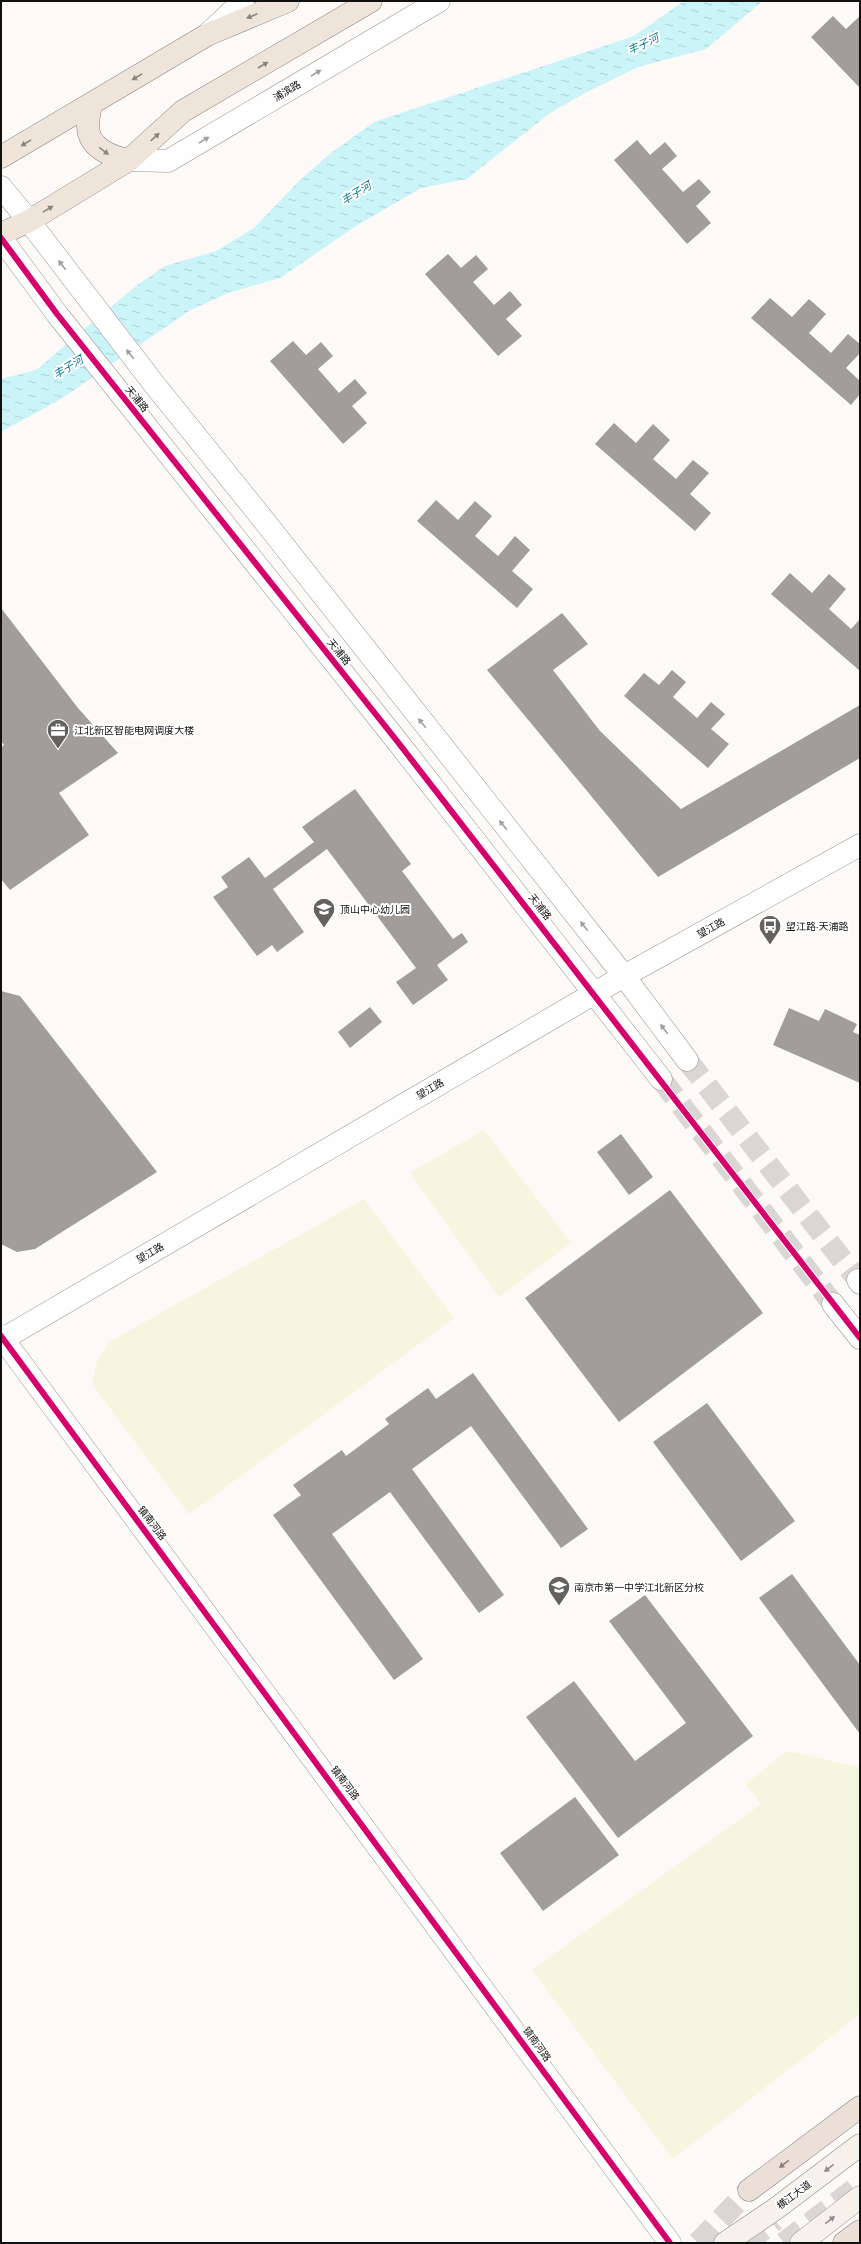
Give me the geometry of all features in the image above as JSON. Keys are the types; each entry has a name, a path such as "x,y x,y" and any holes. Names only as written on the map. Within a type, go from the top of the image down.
{"highway":[{"path":"749,2190 860,2107"},
{"path":"844,2243 860,2231"}],"main road":[{"path":"1,157 207,35 288,1"},
{"path":"1,234 29,221 129,160 183,111 371,1"},
{"path":"91,104 88,127 93,143 112,157 129,160"},
{"name":"横江大道","path":"725,2243 774,2210 860,2145"},
{"path":"801,2243 860,2197"}],"street":[{"path":"207,35 243,1"},
{"name":"浦滨路","path":"129,160 168,161 439,1"},
{"path":"1,187 29,221 154,384 258,513 624,976 687,1060"},
{"name":"天浦路","path":"1,238 57,314 397,741 661,1080"},
{"name":"望江路","path":"2,1337 624,976 860,845"},
{"path":"833,1304 860,1338"},
{"name":"镇南河路","path":"2,1337 670,2243"}],"green space":[{"path":"484,1130 571,1243 499,1297 410,1173"},
{"path":"364,1199 454,1318 189,1514 92,1384 97,1362 109,1342"},
{"path":"786,1751 860,1767 860,2014 673,2159 532,1970 761,1804 746,1784"}],"water":[{"name":"丰子河","path":"684,1 763,1 706,49 638,67 587,92 550,113 467,179 421,188 356,226 280,278 228,293 189,311 61,399 1,432 1,379 36,370 136,286 165,266 216,251 254,228 299,181 331,153 374,122 634,36"}],"building":[{"path":"833,16 846,29 860,16 860,88 811,37"},
{"path":"637,140 650,155 665,142 677,156 662,169 683,192 699,179 711,192 696,206 711,223 687,244 614,160"},
{"path":"448,254 461,268 476,255 488,269 473,282 494,305 510,291 522,305 506,319 522,336 498,356 425,274"},
{"path":"770,298 792,317 809,299 826,314 809,333 831,353 848,334 860,344 860,353 846,368 860,381 860,394 851,405 751,318"},
{"path":"293,341 306,355 321,342 333,356 318,369 339,393 355,379 367,393 352,406 367,423 343,444 270,361"},
{"path":"614,423 636,443 653,424 670,440 653,459 676,479 693,460 709,473 690,494 711,513 695,531 595,444"},
{"path":"436,500 458,520 475,501 492,516 475,536 498,556 515,536 530,550 512,571 533,589 517,608 417,521"},
{"path":"790,573 812,593 829,574 846,589 829,609 851,629 860,619 860,671 771,594"},
{"name":"江北新区智能电网调度大楼","path":"1,608 78,708 118,753 59,793 89,835 10,890 1,879 1,748 4,745 1,741"},
{"path":"562,613 588,644 553,670 600,731 681,809 860,705 860,758 658,877 487,670"},
{"path":"672,670 686,682 673,697 697,718 711,702 725,714 711,729 729,744 708,768 624,696 644,673 659,685"},
{"path":"355,789 411,864 402,871 453,939 462,933 468,942 437,965 448,980 413,1005 396,982 416,968 327,849 273,889 304,932 277,952 272,945 257,956 213,897 228,887 221,877 249,857 265,878 314,842 302,827"},
{"path":"1,991 20,996 157,1172 35,1249 17,1252 1,1244"},
{"path":"370,1007 382,1022 350,1048 338,1032"},
{"path":"789,1008 819,1021 825,1009 857,1024 853,1032 860,1035 860,1083 773,1045"},
{"path":"621,1134 653,1177 629,1195 597,1152"},
{"path":"670,1190 763,1313 619,1422 525,1298"},
{"path":"473,1373 588,1529 561,1548 471,1426 412,1469 504,1595 479,1613 390,1492 332,1534 423,1659 394,1680 273,1515 301,1495 293,1485 342,1450 346,1456 389,1424 385,1419 428,1388 436,1399"},
{"path":"707,1403 795,1521 741,1561 653,1442"},
{"path":"792,1574 860,1665 860,1734 759,1598"},
{"path":"645,1595 753,1736 618,1838 526,1717 574,1681 635,1761 686,1723 609,1621"},
{"path":"575,1797 619,1855 543,1911 500,1853"}],"tunnel":[{"path":"687,1060 858,1280"},
{"path":"661,1079 833,1304"},
{"path":"784,2243 860,2185"},
{"path":"698,2243 749,2190"},
{"path":"746,2243 775,2220"}],"cycle path":[{"path":"1,238 57,314 397,741 860,1338"},
{"path":"1,1336 670,2243"}],"place":[{"name":"江北新区智能电网调度大楼","path":"58,750"},
{"name":"顶山中心幼儿园","path":"324,928"},
{"name":"望江路·天浦路","path":"770,946"},
{"name":"南京市第一中学江北新区分校","path":"559,1606"}]}
